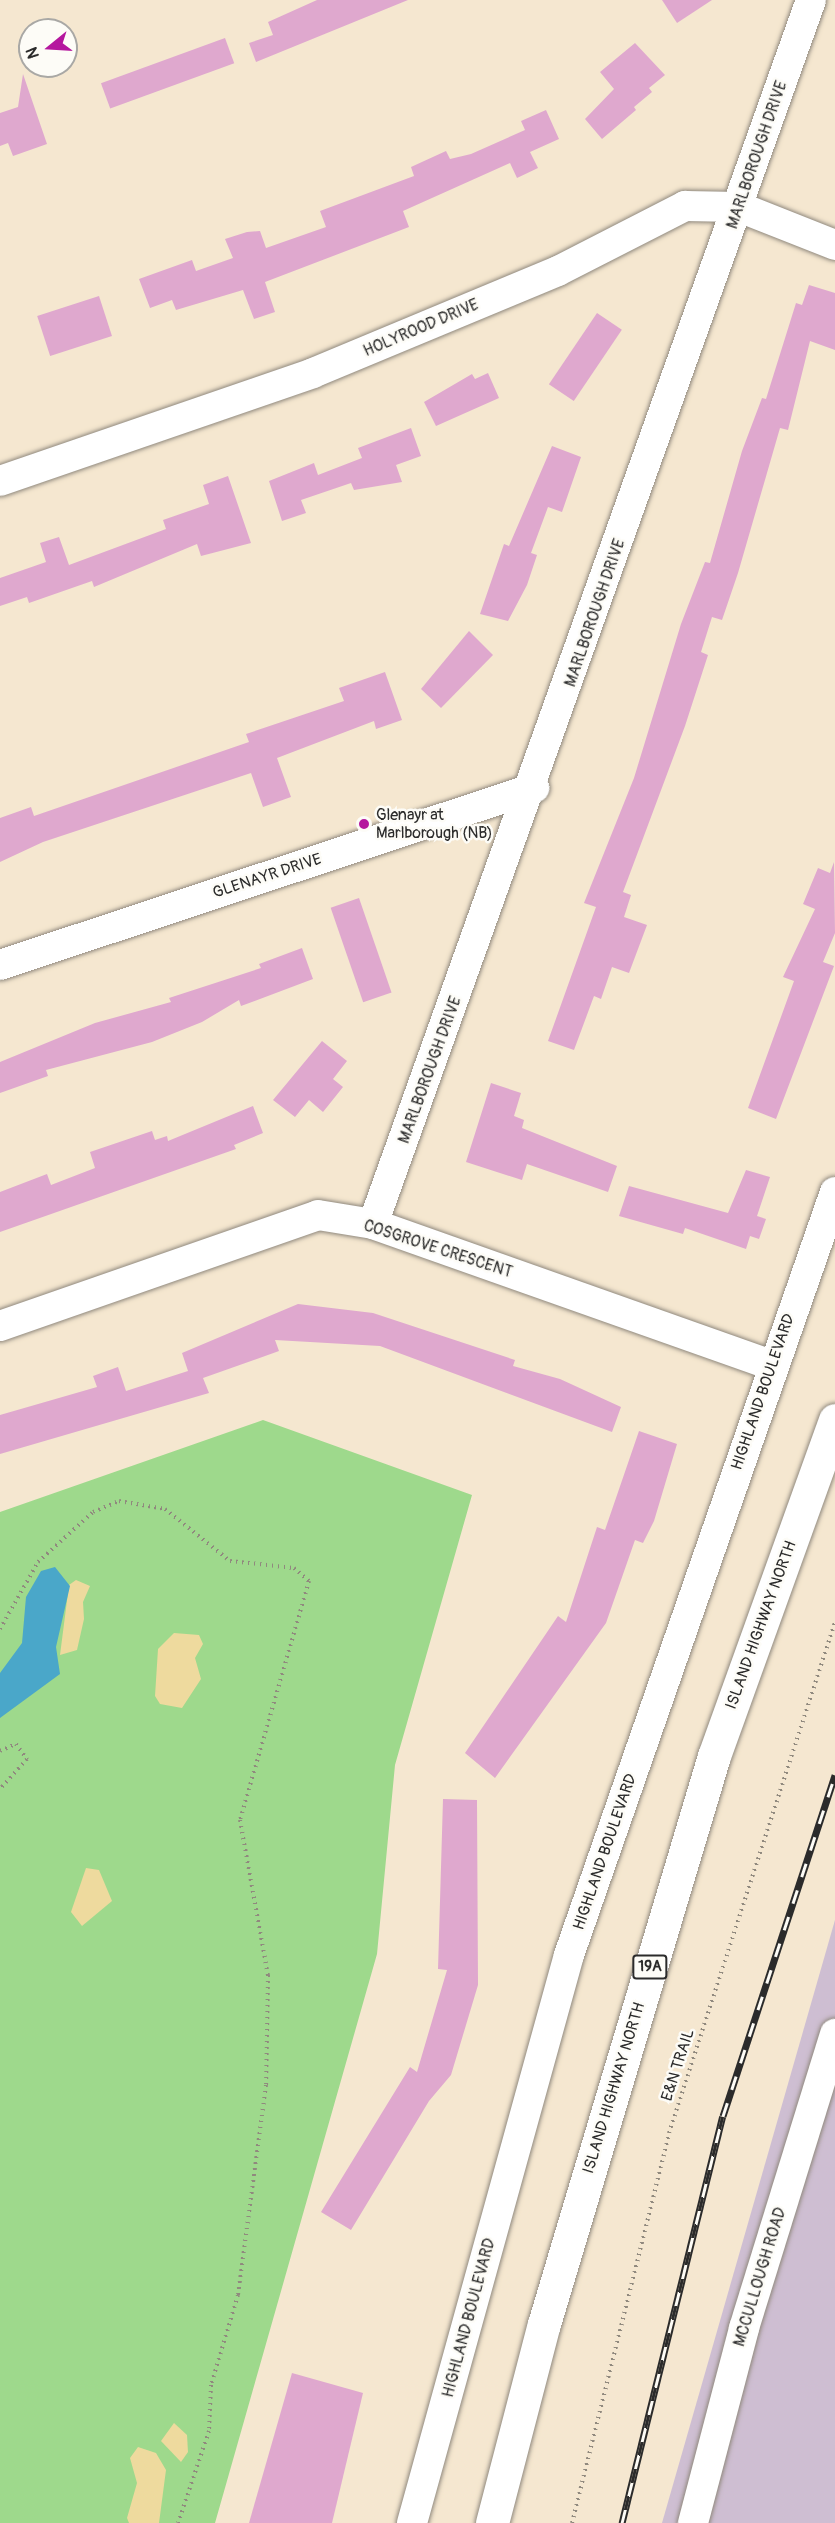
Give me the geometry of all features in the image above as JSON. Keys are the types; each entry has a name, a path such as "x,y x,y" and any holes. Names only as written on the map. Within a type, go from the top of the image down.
{"main road":[{"name":"ISLAND HIGHWAY NORTH","path":"492,2523 544,2324 714,1756 835,1420"}],"street":[{"name":"MARLBOROUGH DRIVE","path":"374,1224 534,788 811,0"},
{"name":"HOLYROOD DRIVE","path":"0,481 313,373 558,271 686,206 739,207 835,246"},
{"name":"GLENAYR DRIVE","path":"0,965 534,788"},
{"name":"HIGHLAND BOULEVARD","path":"412,2523 569,1955 772,1365 835,1192"},
{"name":"COSGROVE CRESCENT","path":"0,1326 318,1215 374,1224 772,1365"},
{"name":"MCCULLOUGH ROAD","path":"693,2523 744,2328 835,2034"}],"path":[{"path":"0,1629 38,1562 86,1517 119,1501 165,1509 230,1561 294,1568 309,1581 240,1820 268,1976 266,2085 238,2295 211,2385 209,2432 178,2523"},
{"name":"E&N TRAIL","path":"572,2523 669,2133 835,1622"},
{"path":"0,1750 16,1744 27,1759 0,1789"}],"shaded area":[{"path":"835,1920 835,2523 662,2523"}],"green space":[{"path":"263,1420 472,1495 395,1765 377,1954 215,2523 0,2523 0,1512"}],"sand":[{"path":"76,1580 90,1586 83,1602 84,1619 77,1650 60,1655 69,1585"},
{"path":"174,1633 199,1635 203,1644 195,1658 201,1679 182,1708 160,1704 155,1696 158,1649"},
{"path":"86,1868 99,1870 112,1901 82,1926 71,1912"},
{"path":"174,2423 187,2435 188,2452 181,2462 161,2441"},
{"path":"138,2447 156,2453 166,2470 159,2523 129,2523 127,2518 137,2483 130,2458"}],"water":[{"path":"55,1567 70,1586 56,1647 60,1674 0,1718 0,1673 22,1643 26,1597 41,1571"}],"building":[{"path":"317,0 408,0 256,62 249,43 273,35 268,22"},
{"path":"662,0 712,0 677,23"},
{"path":"225,38 234,63 110,109 101,83"},
{"path":"635,43 665,75 649,88 652,92 634,107 636,110 602,139 585,119 614,89 600,72"},
{"path":"22,78 24,78 47,144 13,156 8,143 0,146 0,113 18,107"},
{"path":"546,110 559,139 530,152 538,168 517,178 510,163 403,211 409,227 265,282 275,312 254,319 243,290 176,310 172,300 150,308 139,279 192,260 196,271 233,258 225,239 247,232 260,231 266,248 326,227 320,211 414,176 411,167 446,151 450,159 471,154 525,130 521,121"},
{"path":"809,285 835,293 835,350 810,341 788,430 780,428 722,620 712,617 701,652 708,655 685,726 623,892 631,895 624,917 647,925 629,973 612,967 601,999 594,996 574,1050 548,1041 596,907 584,903 634,778 681,624 705,562 710,563 742,451 762,398 766,399 796,303 802,305"},
{"path":"99,296 112,336 50,356 37,316"},
{"path":"597,313 622,330 574,401 549,384"},
{"path":"488,373 499,398 436,426 424,402 472,374 475,379"},
{"path":"411,428 421,456 396,465 402,482 354,490 351,483 301,500 306,513 282,521 269,481 314,463 318,475 362,458 358,448"},
{"path":"552,446 581,457 562,512 548,507 531,553 537,555 527,585 508,621 480,614 504,544 509,546"},
{"path":"228,476 251,543 201,556 197,544 94,587 92,581 29,603 27,597 0,606 0,578 46,562 40,543 59,537 69,565 166,529 163,520 209,504 203,485"},
{"path":"469,631 493,655 441,708 421,689"},
{"path":"385,672 402,720 376,729 374,721 277,758 291,797 263,807 251,773 43,842 0,862 0,818 31,807 34,816 249,742 246,734 344,701 339,688"},
{"path":"834,862 835,933 823,962 834,966 776,1119 748,1108 794,981 783,977 815,909 803,904 818,868 830,873"},
{"path":"359,898 392,993 363,1002 331,908"},
{"path":"302,948 313,979 241,1006 239,1000 202,1022 152,1042 46,1070 48,1076 0,1093 0,1062 95,1023 171,1002 169,998 261,968 259,964"},
{"path":"322,1041 347,1061 333,1079 343,1087 323,1112 309,1100 295,1117 273,1100"},
{"path":"491,1083 521,1093 514,1116 524,1120 522,1128 617,1166 608,1192 527,1164 522,1180 466,1162"},
{"path":"253,1106 263,1133 234,1145 236,1149 0,1232 0,1192 47,1174 51,1185 95,1168 90,1152 152,1131 155,1140 167,1136 168,1141"},
{"path":"746,1170 770,1177 757,1216 766,1219 759,1239 750,1236 746,1249 685,1228 683,1234 619,1216 629,1186 728,1213"},
{"path":"298,1304 373,1313 515,1360 513,1366 560,1379 621,1407 612,1432 380,1346 275,1340 279,1351 203,1378 209,1393 0,1454 0,1415 97,1387 93,1376 118,1367 126,1391 188,1371 182,1353"},
{"path":"639,1431 677,1444 654,1521 643,1543 635,1540 606,1623 495,1778 465,1753 558,1616 566,1622 597,1527 605,1530"},
{"path":"443,1799 477,1800 478,1985 451,2075 429,2101 351,2230 321,2212 410,2067 417,2072 447,1970 438,1969"},
{"path":"292,2373 363,2393 332,2523 249,2523"}],"railway":[{"path":"622,2523 723,2116 835,1775"}],"place":[{"name":"Glenayr at Marlborough (NB)","path":"364,824"}]}
